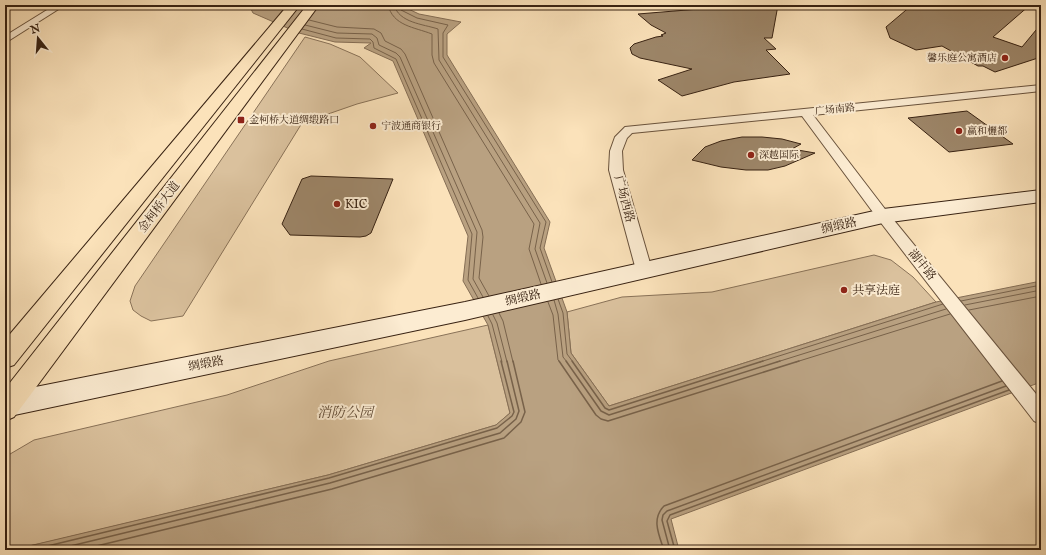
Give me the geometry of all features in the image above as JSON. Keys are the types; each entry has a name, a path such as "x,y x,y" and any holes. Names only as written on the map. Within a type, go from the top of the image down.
{"main road":[{"name":"金柯桥大道","path":"6,406 284,30 294,5"},
{"name":"金柯桥大道","path":"5,358 284,30 313,5"}],"street":[{"path":"5,40 61,5"},
{"name":"广场南路","path":"629,130 1041,88"},
{"name":"湖中路","path":"806,113 883,216 1041,416"},
{"name":"广场西路","path":"629,130 621,137 618,144 616,151 616,170 644,270"},
{"name":"绸缎路","path":"6,406 465,311 883,216 1041,196"}],"green space":[{"path":"305,37 330,44 360,57 398,93 357,104 302,123 183,316 151,321 141,316 133,310 130,301 135,286"},
{"path":"874,255 891,260 913,277 936,302 609,406 571,353 567,312 622,297 712,292"},
{"name":"消防公园","path":"488,325 510,413 496,425 328,475 56,540 12,550 5,550 5,457 34,440 227,395 329,361"}],"water":[{"path":"249,5 400,5 419,14 461,22 447,34 447,55 550,222 544,248 567,312 571,353 609,406 936,302 1041,281 1041,382 671,519 679,550 12,550 328,475 496,425 510,413 488,325 463,281 468,236 393,61 364,48 371,43 335,42 299,33 253,13"}],"building":[{"path":"699,5 778,5 772,38 764,38 776,49 766,50 790,74 734,82 682,96 658,80 692,69 640,58 632,54 630,48 634,44 663,36 661,35 666,33 651,25 638,14 699,9"},
{"path":"912,5 1030,5 993,37 1022,47 1041,24 1041,57 995,72 983,66 978,66 942,46 916,50 890,38 886,27"},
{"name":"赢和欐都","path":"967,111 1013,144 949,152 908,118"},
{"name":"深越国际","path":"742,137 782,139 801,144 792,149 815,153 785,166 768,170 746,170 721,167 692,160 705,147 721,141"},
{"name":"KIC","path":"311,176 393,179 371,233 360,237 290,235 282,224 302,179"}],"place":[{"name":"馨乐庭公寓酒店","path":"1005,58"},
{"name":"金柯桥大道绸缎路口","path":"241,120"},
{"name":"宁波通商银行","path":"373,126"},
{"name":"赢和欐都","path":"959,131"},
{"name":"深越国际","path":"751,155"},
{"name":"KIC","path":"337,204"},
{"name":"共享法庭","path":"844,290"}]}
